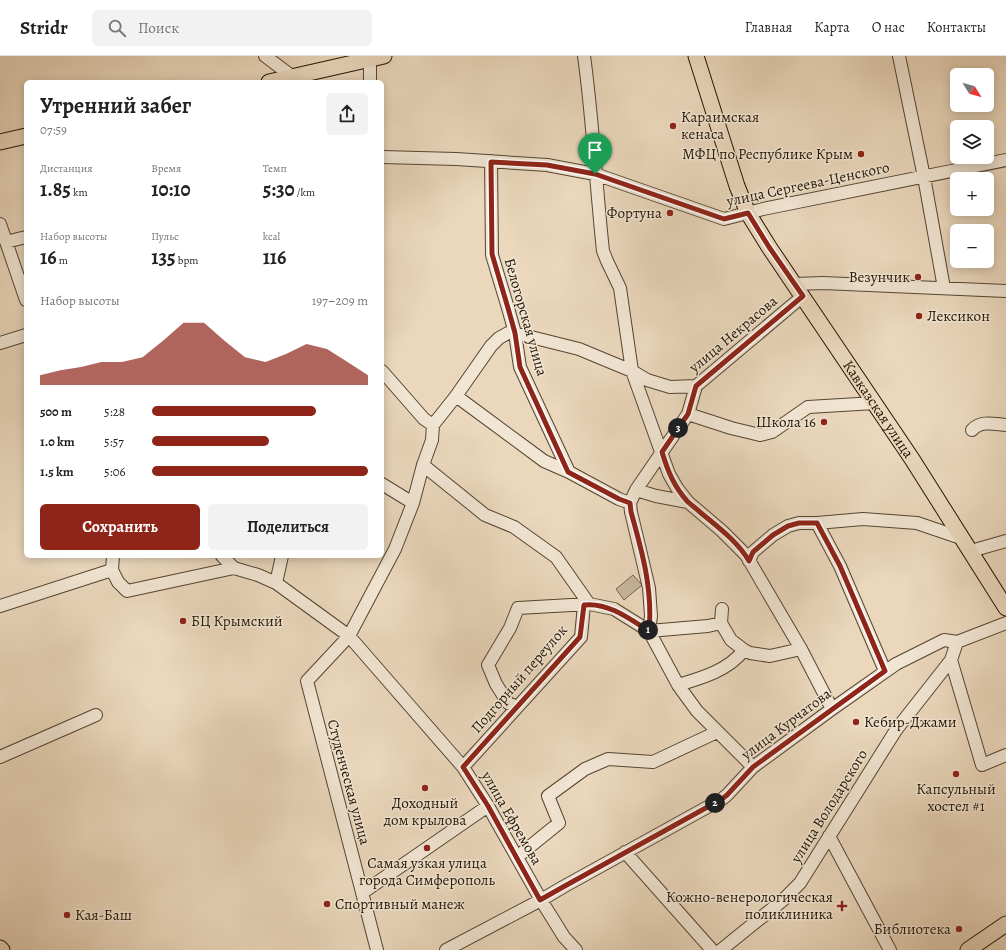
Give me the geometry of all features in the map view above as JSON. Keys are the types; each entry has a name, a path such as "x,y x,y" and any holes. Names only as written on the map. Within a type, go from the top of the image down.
{"main road":[{"name":"Кавказская улица","path":"696,56 737,186 748,213 769,247 912,459 1006,608"},
{"path":"277,80 375,57"},
{"path":"0,142 24,136"},
{"path":"968,950 1006,924"}],"street":[{"path":"265,56 293,76"},
{"path":"584,56 590,103 595,174 603,250 620,288 632,371 669,474 677,488 688,502 722,531 746,555 801,649 832,709"},
{"path":"899,56 924,177 944,288"},
{"path":"370,80 375,57"},
{"name":"улица Сергеева-Ценского","path":"384,157 547,165 595,174 724,219 1006,160"},
{"name":"Белогорская улица","path":"491,162 492,254 515,333 520,367 568,472"},
{"path":"0,224 24,294"},
{"path":"6,242 24,238"},
{"path":"799,290 823,283 1006,291"},
{"name":"улица Некрасова","path":"630,503 646,473 688,414 696,386 799,290"},
{"path":"349,636 395,549 413,503 423,465 432,440 434,425 499,338 508,333 515,333 579,349 632,371 648,380 670,387 696,386"},
{"path":"0,343 24,336"},
{"path":"384,373 424,419 434,425"},
{"path":"456,396 544,461 619,499 630,503 649,588 651,616 649,631"},
{"path":"688,414 760,435 772,432 808,407 875,403"},
{"path":"972,430 976,426 988,423 1006,425"},
{"path":"423,465 485,515 514,527 556,558 586,605"},
{"path":"384,485 413,503"},
{"path":"636,490 656,496 688,502"},
{"path":"749,561 753,552 773,535 788,526 799,523 863,520 917,523 967,545 1006,541"},
{"path":"817,523 840,566 885,671"},
{"path":"113,558 112,570 118,582 127,591 234,568"},
{"path":"224,558 234,568"},
{"path":"276,583 282,558"},
{"name":"улица Ефремова","path":"234,568 258,575 276,583 349,636 463,767 488,806 540,900 564,937 574,949"},
{"path":"0,606 112,570"},
{"path":"517,707 508,703 496,684 488,665 510,628 518,608 586,605 614,609 649,631 678,685 697,711 753,767"},
{"name":"Подгорный переулок","path":"463,767 580,637 586,605"},
{"path":"722,609 721,623 731,640 744,650 750,653 770,656 801,649"},
{"path":"649,631 708,626 721,623"},
{"name":"улица Курчатова","path":"446,950 540,900 624,852 722,799 753,767 885,671 944,640 957,642 1006,623"},
{"name":"Студенческая улица","path":"349,636 307,680 377,950"},
{"name":"улица Володарского","path":"721,950 783,900 800,883 896,730 951,660 957,642"},
{"path":"678,685 722,668 738,658 744,650"},
{"path":"951,660 982,765 1006,755"},
{"path":"0,757 96,715"},
{"path":"517,858 559,823 548,796 584,769 608,759 653,762 717,732"},
{"path":"362,893 488,806"},
{"path":"829,836 890,950"},
{"path":"624,852 712,950"}],"shaded area":[{"path":"633,575 642,585 624,600 616,589"}],"place":[{"name":"Караимская кенаса","path":"673,126"},
{"name":"МФЦ по Республике Крым","path":"861,154"},
{"name":"Фортуна","path":"670,213"},
{"name":"Везунчик","path":"918,277"},
{"name":"Лексикон","path":"919,316"},
{"name":"Школа 16","path":"824,422"},
{"name":"БЦ Крымский","path":"183,621"},
{"name":"Кебир-Джами","path":"856,722"},
{"name":"Капсульный хостел #1","path":"956,774"},
{"name":"Доходный дом крылова","path":"425,788"},
{"name":"Самая узкая улица города Симферополь","path":"427,848"},
{"name":"Спортивный манеж","path":"327,904"},
{"name":"Кожно-венерологическая поликлиника","path":"842,906"},
{"name":"Кая-Баш","path":"67,915"},
{"name":"Библиотека","path":"959,929"}],"route":[{"path":"491,162 547,165 595,174 724,219 748,213 769,247 803,296 696,386 688,414 662,452 669,474 677,488 688,502 722,531 746,555 749,561 753,552 773,535 788,526 799,523 817,523 840,566 885,671 753,767 722,799 540,900 488,806 463,767 580,637 584,605 589,604 614,609 649,631 651,616 649,588 630,503 619,499 568,472 520,367 515,333 492,254 490,219 491,162"}]}
